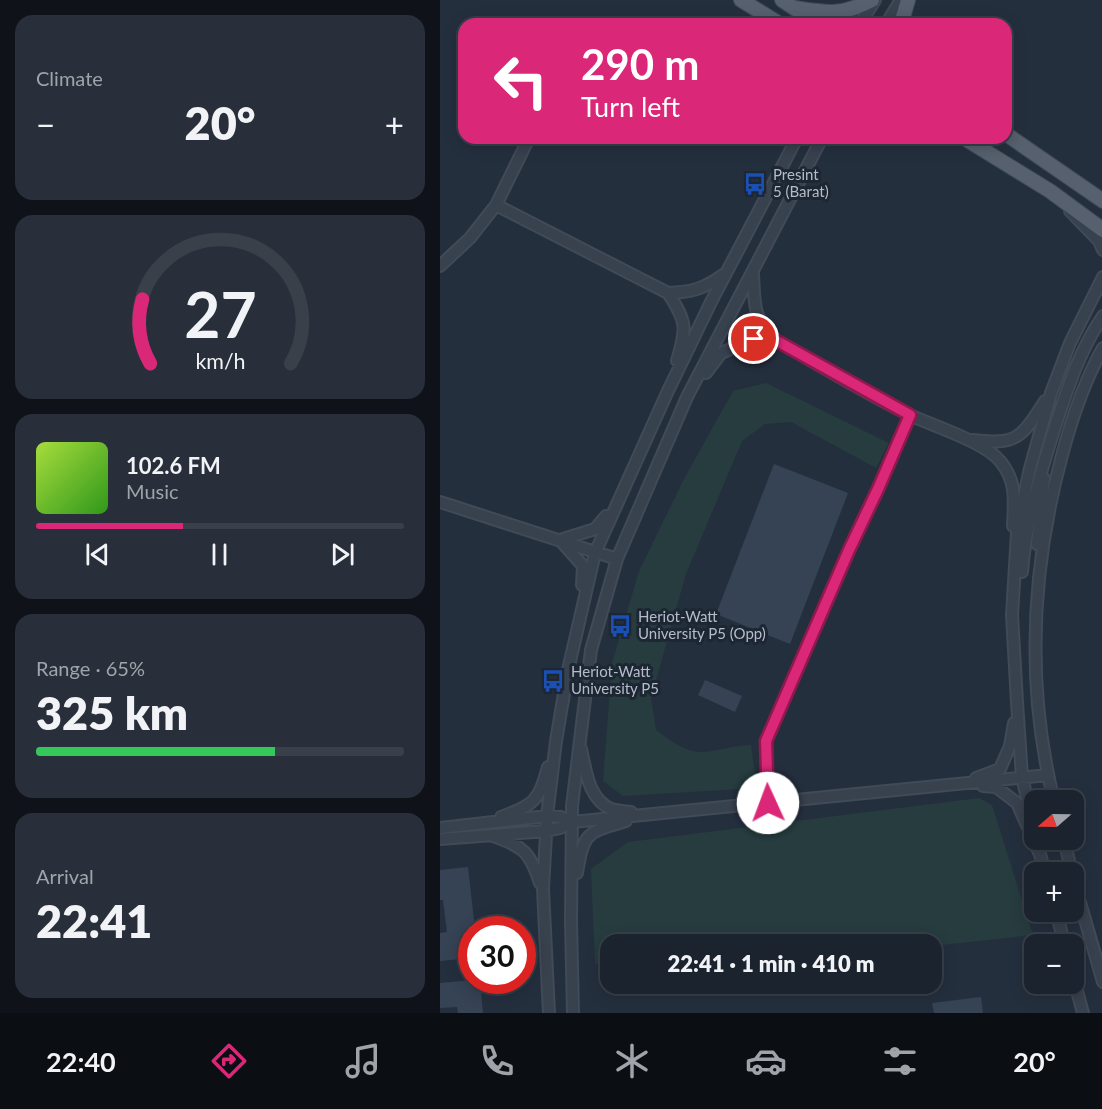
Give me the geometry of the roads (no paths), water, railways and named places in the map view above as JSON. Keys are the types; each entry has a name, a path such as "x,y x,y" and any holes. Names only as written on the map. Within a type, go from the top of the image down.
{"main road":[{"path":"741,0 770,18"},
{"path":"782,0 809,18"},
{"path":"795,8 830,14 874,0"},
{"path":"903,18 908,0"},
{"path":"1012,139 1103,201"},
{"path":"974,144 1050,191 1103,230"}],"street":[{"path":"864,18 874,0"},
{"path":"890,18 901,0"},
{"path":"440,266 470,238 496,205 526,144"},
{"path":"549,1013 542,889 547,816 568,670 595,552 667,393 726,273 794,144"},
{"path":"573,1013 572,822 579,741 591,650 617,559 687,397 819,144"},
{"path":"1050,191 1099,241 1103,250"},
{"path":"496,205 668,293 689,292 706,287 726,273"},
{"path":"753,271 755,310 763,328 777,341 910,415 968,440 999,458 1011,475 1014,496 1009,573 1022,777 1025,790"},
{"path":"1012,615 1017,533 1028,472 1051,393 1070,343 1103,277"},
{"path":"667,393 683,341 684,320 668,293"},
{"path":"962,783 1000,769 1010,746 1017,702 1019,609 1024,543 1034,494 1072,373 1103,316"},
{"path":"687,397 721,353 754,339 777,341"},
{"path":"1035,613 1045,529 1057,475 1071,423 1092,366 1103,348"},
{"path":"968,440 994,442 1009,440 1025,432 1051,393"},
{"path":"768,803 766,741 910,415"},
{"path":"1050,444 1037,533 1034,573 1035,678 1051,790"},
{"path":"441,502 617,559"},
{"path":"560,540 595,529 614,508"},
{"path":"560,540 582,566 582,604"},
{"path":"487,822 529,806 533,802 541,787 556,741"},
{"path":"579,741 591,788 599,799 611,809 646,815"},
{"path":"440,839 546,831 572,822 1048,775"},
{"path":"962,783 996,787 1017,803 1041,857"},
{"path":"571,922 583,843 597,830 646,815"},
{"path":"440,828 547,816 561,817 572,822"},
{"path":"489,835 519,847 529,856 542,889"},
{"path":"1039,850 1042,862"},
{"path":"1084,920 1103,982"},
{"path":"1078,994 1083,1013"}],"place":[{"name":"Presint 5 (Barat)","path":"755,184"},
{"name":"Heriot-Watt University P5 (Opp)","path":"620,626"},
{"name":"Heriot-Watt University P5","path":"553,681"}]}
